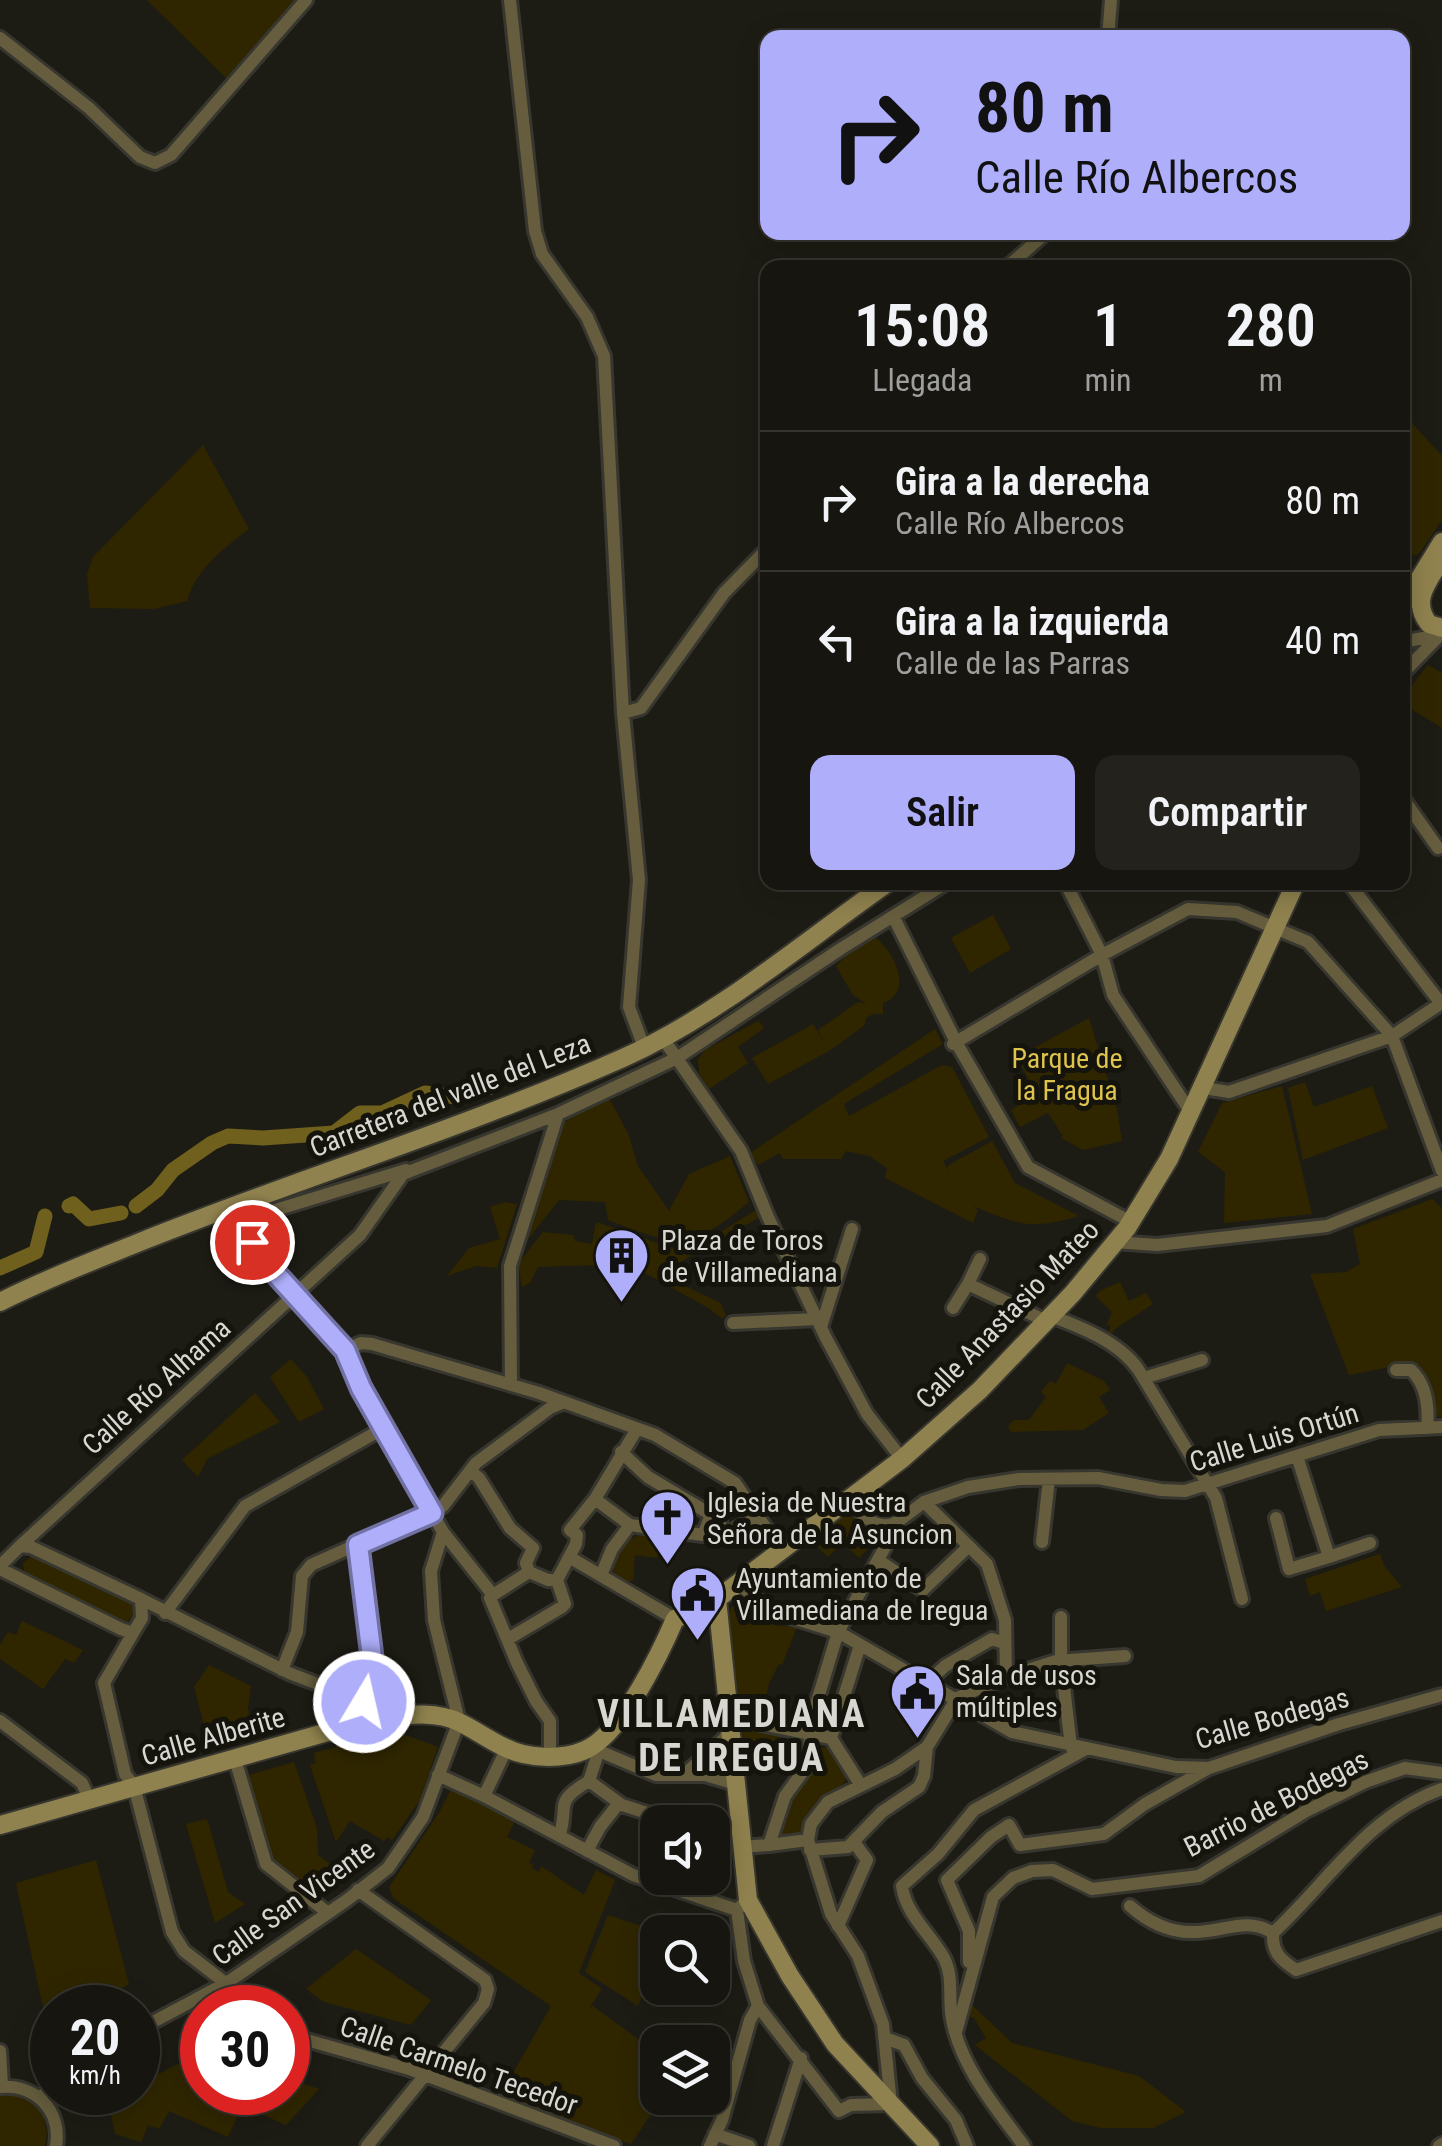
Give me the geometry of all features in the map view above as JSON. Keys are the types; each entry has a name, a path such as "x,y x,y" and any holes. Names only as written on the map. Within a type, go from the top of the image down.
{"main road":[{"path":"1410,592 1442,542"},
{"path":"1442,558 1419,604 1430,624 1442,632"},
{"path":"1410,578 1423,568"},
{"name":"Carretera del valle del Leza","path":"0,1302 209,1215 479,1116 644,1047 717,1005 878,890"},
{"name":"Calle Anastasio Mateo","path":"717,1599 902,1460 980,1390 1124,1230 1192,1114 1293,890"},
{"path":"600,1745 653,1671 675,1618 717,1599 736,1784 742,1905 835,2044 930,2146"},
{"name":"Calle Alberite","path":"0,1825 377,1718 442,1716 523,1754 577,1753 600,1745"}],"street":[{"path":"0,38 89,108 140,157 155,163 171,155 306,0"},
{"path":"510,0 534,231 542,254 586,317 604,356 624,712 639,880 629,1007 644,1047"},
{"path":"1109,30 1111,0"},
{"path":"1015,260 1039,240"},
{"path":"624,712 641,708 724,593 760,556"},
{"path":"1410,640 1442,632"},
{"path":"1410,666 1442,632"},
{"path":"1410,808 1438,848"},
{"path":"494,1595 443,1532 345,1350 258,1254 246,1230 250,1219 362,1181 422,1166 558,1114 677,1058 936,890"},
{"path":"1069,890 1102,955 1120,1006 1192,1114"},
{"path":"1204,1088 1229,1092 1392,1036 1437,1006 1439,1000 1354,890"},
{"path":"956,1042 1188,909 1236,912 1308,942 1392,1036 1442,1172"},
{"path":"894,918 956,1042 1028,1167 1124,1230 1157,1245 1328,1226 1442,1180"},
{"path":"662,1037 741,1151 819,1323 867,1414 902,1460"},
{"path":"512,1385 510,1266 558,1114"},
{"name":"Calle Río Alhama","path":"0,1568 360,1235 403,1174 422,1166"},
{"path":"819,1323 841,1273 852,1229"},
{"path":"954,1308 980,1260"},
{"path":"968,1284 1109,1343 1130,1358 1216,1498 1242,1600"},
{"path":"733,1323 819,1323"},
{"path":"345,1350 372,1344 512,1385 668,1442 735,1484 781,1550"},
{"path":"1144,1378 1202,1360"},
{"path":"1396,1370 1412,1370 1422,1383 1435,1428"},
{"path":"282,1670 297,1632 302,1576 311,1565 443,1506 476,1463 562,1403"},
{"path":"231,1985 184,1951 172,1932 104,1683 148,1612 162,1611 244,1506 384,1428"},
{"name":"Calle Luis Ortún","path":"769,1845 785,1796 808,1766 812,1718 838,1632 892,1529 924,1502 968,1486 1048,1478 1098,1478 1173,1490 1208,1484 1379,1430 1435,1428"},
{"path":"508,1639 564,1604 557,1580 576,1535 570,1530 595,1498 637,1429"},
{"path":"621,1452 648,1477 720,1520 720,1528 730,1532 760,1516"},
{"path":"1297,1456 1329,1557"},
{"path":"472,1472 480,1478 510,1528 532,1548 526,1563 529,1572 557,1580"},
{"path":"1042,1542 1048,1478"},
{"path":"595,1498 630,1525 703,1535 711,1514"},
{"path":"851,1500 877,1526 889,1526 900,1520"},
{"path":"924,1502 987,1564 1004,1620 1006,1677"},
{"path":"1276,1518 1290,1569 1370,1544"},
{"path":"602,1573 612,1549 630,1525"},
{"path":"443,1532 431,1571 434,1620 459,1721"},
{"path":"358,1545 373,1665 364,1702"},
{"path":"22,1580 8,1562 16,1550 31,1546 282,1670 400,1716"},
{"path":"878,1560 923,1590 969,1546"},
{"path":"569,1557 675,1618"},
{"path":"0,1568 137,1626"},
{"path":"529,1572 490,1598 536,1701 550,1720 550,1756"},
{"name":"Calle Bodegas","path":"738,1583 770,1612 838,1632 1012,1732 1176,1768 1210,1768 1339,1724 1442,1695"},
{"path":"137,1626 141,1600"},
{"path":"1024,2146 985,2092 956,2032 948,1968 904,1902 902,1886 938,1854 974,1810 1078,1748 1061,1661 1061,1617"},
{"path":"928,1682 944,1666 992,1639 1004,1643"},
{"path":"860,1645 831,1738 860,1784"},
{"path":"438,1775 633,1875 742,1905 744,1961 758,2006 802,2058 839,2112 851,2105 891,2104 890,2076 880,2040 874,1992 858,1956 830,1914 809,1845 811,1824 828,1802 894,1769 927,1747 957,1698 1006,1677 1061,1661 1125,1656"},
{"path":"0,1720 82,1783 89,1799"},
{"name":"Calle San Vicente","path":"160,2018 228,1982 328,1913 399,1855 429,1807 459,1721"},
{"path":"686,1773 724,1739 731,1723 831,1738"},
{"path":"560,1835 564,1801 570,1792 589,1781 600,1745 656,1775 686,1773 736,1784"},
{"path":"589,1781 619,1803 646,1812 702,1816 740,1840 769,1845 848,1847 882,1812 918,1786 924,1776 927,1747"},
{"path":"484,1796 507,1748"},
{"path":"235,1759 266,1864 328,1913"},
{"name":"Barrio de Bodegas","path":"969,1982 969,1931 946,1880 991,1836 1009,1826 1020,1845 1104,1834 1145,1804 1210,1768"},
{"name":"Barrio de Bodegas","path":"956,2032 994,1897 1013,1878 1032,1871 1053,1870 1092,1889 1199,1876 1365,1782 1405,1768 1442,1774"},
{"path":"1442,1789 1396,1811 1344,1855 1273,1933 1272,1946 1280,1960 1296,1970 1442,1922"},
{"path":"587,1850 619,1803"},
{"path":"838,1926 868,1860 854,1842"},
{"path":"358,1890 486,1980 488,1989 484,2003 367,2146"},
{"path":"1130,1906 1147,1922 1164,1927 1195,1932 1253,1924 1273,1933"},
{"path":"749,2146 712,2140 750,2020 758,2006"},
{"path":"880,2040 904,2044 922,2078 956,2120 966,2146"},
{"name":"Calle Carmelo Tecedor","path":"310,2042 426,2076 614,2146"},
{"path":"0,2052 1,2086 30,2092"},
{"path":"772,2146 802,2058"},
{"path":"51,2115 56,2123 56,2146"}],"green space":[{"path":"147,0 298,0 229,81"},
{"path":"1410,421 1442,456 1442,520 1414,556 1410,551"},
{"path":"203,445 249,529 204,569 187,601 154,609 90,608 87,574 93,557"},
{"path":"1428,665 1442,673 1442,728 1410,708 1413,684"},
{"path":"993,915 1011,949 970,973 951,938"},
{"path":"876,938 895,962 899,982 892,998 883,1003 883,1014 866,1018 865,1025 829,1051 768,1084 752,1058 813,1024 826,1045 818,1030 858,1002 867,1004 853,995 836,966 852,950"},
{"name":"Parque de la Fragua","path":"1089,1018 1117,1109 1122,1141 1083,1150 1061,1138 1048,1113 1020,1127 1011,1110 1036,1094 1017,1057"},
{"path":"758,1021 764,1028 738,1047 748,1063 709,1089 699,1074 698,1059 705,1050"},
{"path":"935,1029 943,1044 844,1104 849,1116 942,1065 952,1067 989,1137 943,1161 950,1173 947,1166 992,1141 1015,1183 1079,1216 1049,1223 1025,1223 973,1206 978,1210 973,1223 885,1178 887,1168 869,1156 846,1151 841,1159 783,1159 780,1153 758,1165 750,1153"},
{"path":"1305,1082 1314,1107 1372,1086 1388,1128 1303,1160 1288,1088"},
{"path":"1282,1086 1312,1214 1224,1223 1225,1172 1198,1152 1222,1103"},
{"path":"609,1098 628,1133 638,1166 669,1211 689,1174 730,1156 749,1202 712,1229 682,1240 651,1235 608,1220 605,1202 559,1200 517,1253 560,1125"},
{"path":"1432,1199 1442,1208 1442,1417 1435,1413 1416,1362 1349,1375 1310,1274 1346,1272 1360,1264 1353,1229"},
{"path":"505,1202 517,1204 497,1268 476,1266 447,1276 469,1248 500,1239 490,1207"},
{"path":"756,1210 760,1217 659,1274 721,1303 726,1317 721,1318 629,1264 538,1267 530,1283 522,1287 518,1264 543,1232 573,1235 575,1241 592,1244 596,1222 681,1251 703,1243"},
{"path":"1120,1282 1129,1301 1146,1293 1153,1304 1112,1334 1107,1324 1112,1312 1096,1296"},
{"path":"291,1359 307,1377 324,1409 299,1422 270,1377"},
{"path":"1067,1363 1104,1381 1110,1390 1099,1397 1109,1413 1083,1430 1011,1432 1008,1427 1013,1420 1029,1420 1046,1397 1041,1392 1050,1381 1056,1384"},
{"path":"255,1393 280,1422 207,1459 198,1477 182,1460"},
{"path":"845,1509 875,1541 859,1558 843,1543 828,1557 809,1538"},
{"path":"661,1533 657,1558 635,1555 633,1580 628,1582 613,1572 628,1541"},
{"path":"36,1553 134,1601 133,1617 126,1622 114,1620 25,1576 23,1563"},
{"path":"1380,1554 1385,1567 1402,1587 1326,1611 1320,1592 1310,1596 1305,1579"},
{"path":"745,1599 774,1625 797,1627 782,1665 779,1664 769,1683 761,1719 784,1725 780,1742 743,1742 728,1615 734,1603"},
{"path":"22,1621 83,1650 74,1663 65,1659 43,1689 0,1659 0,1645 8,1632 16,1635"},
{"path":"209,1665 251,1686 248,1709 252,1735 210,1749 194,1687"},
{"path":"395,1731 438,1747 420,1800 392,1840 388,1837 384,1841 350,1821 336,1842 310,1765 316,1763 314,1753"},
{"path":"827,1747 847,1769 845,1782 813,1810 804,1837 775,1839 790,1798 812,1770 818,1748"},
{"path":"294,1762 317,1828 318,1855 350,1878 325,1896 273,1861 249,1775"},
{"path":"452,1787 517,1817 507,1837 535,1850 529,1862 539,1872 541,1866 584,1895 596,1870 615,1880 579,1973 602,1989 589,2009 593,2006 640,2041 640,2115 651,2115 631,2144 499,2098 551,2006 393,1898 389,1887"},
{"path":"207,1819 228,1892 245,1904 215,1923 186,1824"},
{"path":"96,1860 129,1984 38,1985 16,1883"},
{"path":"608,1915 640,1925 638,2006 585,1972"},
{"path":"356,1949 431,2000 411,2025 324,2002 310,1992 310,1986"},
{"path":"970,2003 1012,2043 1139,2076 1186,2112 1153,2128 1101,2128 1072,2121 975,2045 986,2038 974,2018 968,2016"},
{"path":"180,2063 180,2115 238,2115 228,2137 169,2111 159,2129 148,2125 141,2142 115,2134 111,2115 160,2115 160,2073"},
{"path":"0,2093 27,2099 30,2115 42,2115 45,2146 0,2146"},
{"path":"263,2115 295,2115 286,2125"}],"waterway":[{"path":"136,1206 157,1190 173,1170 228,1136 334,1133 360,1113 382,1113 425,1093 457,1097 491,1087"},
{"path":"69,1206 73,1204 89,1219 121,1213"},
{"path":"0,1268 36,1252 45,1216"}],"place":[{"name":"Plaza de Toros de Villamediana","path":"622,1305"},
{"name":"Iglesia de Nuestra Señora de la Asuncion","path":"668,1567"},
{"name":"Ayuntamiento de Villamediana de Iregua","path":"697,1643"},
{"name":"Sala de usos múltiples","path":"917,1740"}],"district":[{"name":"VILLAMEDIANA DE IREGUA","path":"732,1736"}],"route":[{"path":"252,1242 258,1254 345,1350 361,1388 432,1513 358,1545 373,1665 364,1702"}]}
